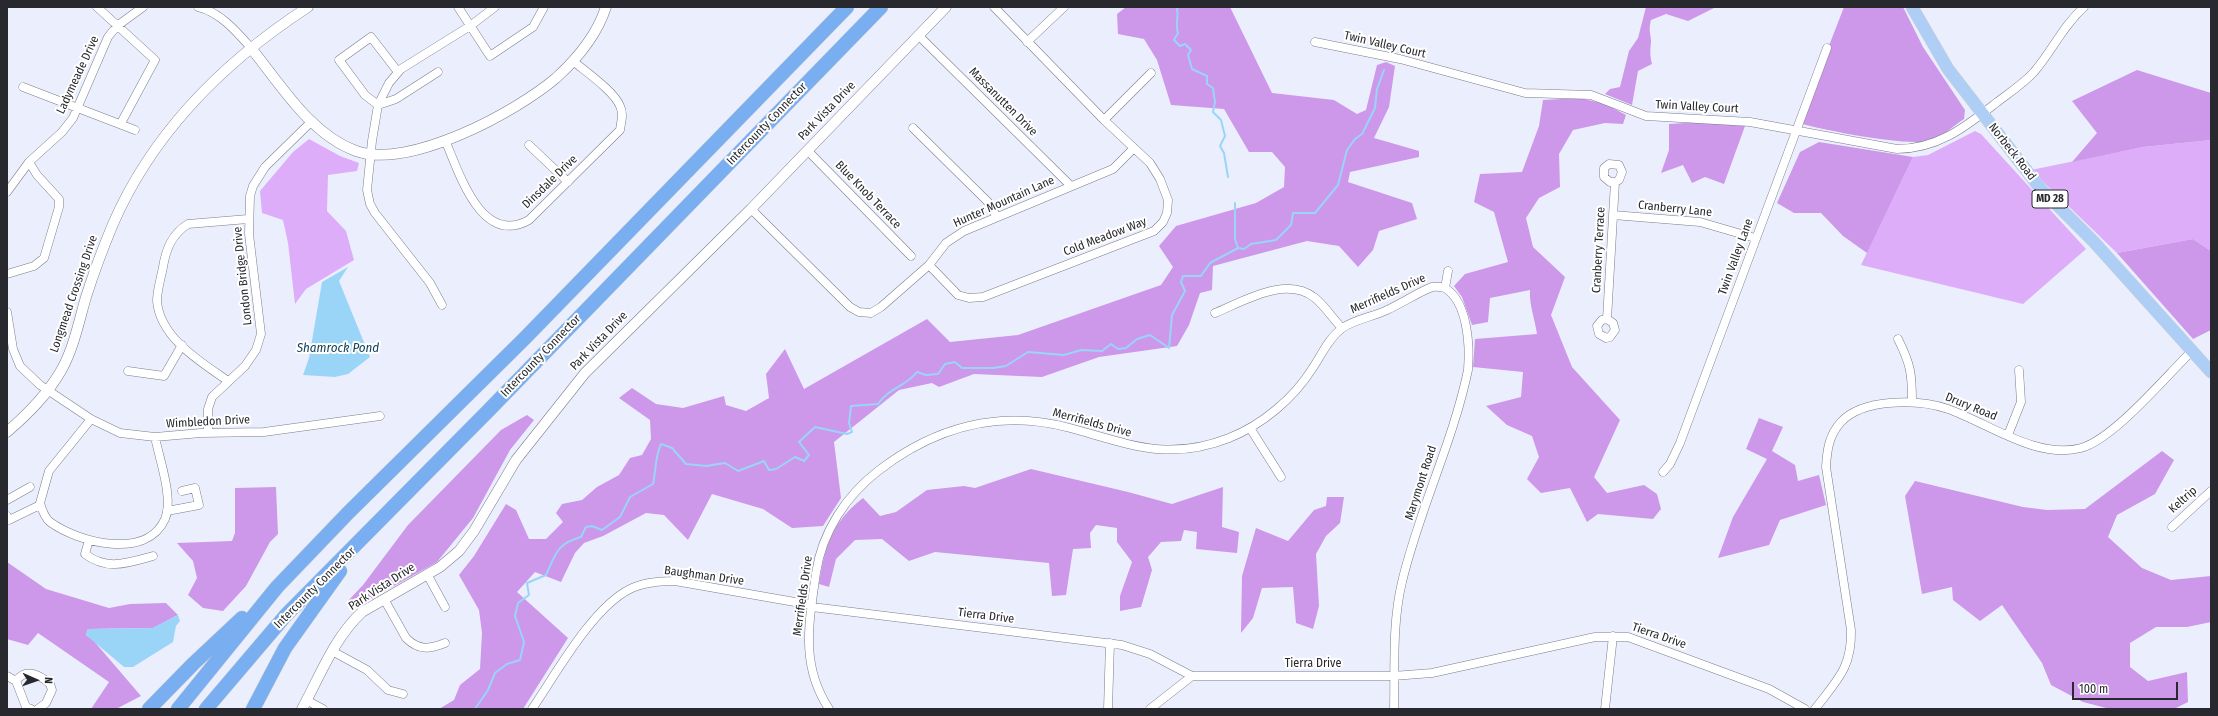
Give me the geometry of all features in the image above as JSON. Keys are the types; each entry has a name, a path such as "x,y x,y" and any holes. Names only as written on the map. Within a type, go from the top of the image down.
{"highway":[{"name":"Intercounty Connector","path":"178,709 277,587 348,513 526,337 846,7"},
{"name":"Intercounty Connector","path":"206,709 286,615 360,542 419,479 489,410 881,7"},
{"path":"253,709 285,648 360,542"},
{"path":"149,709 193,664 277,587"}],"main road":[{"name":"Norbeck Road","path":"1912,7 1948,69 2040,188 2094,242 2211,372"}],"street":[{"path":"97,7 155,60 121,124"},
{"name":"Ladymeade Drive","path":"7,192 29,162 62,132 78,108 96,60 108,37 117,26 142,7"},
{"path":"198,7 205,8 227,22 251,48 312,121 336,141 357,151 372,154 397,154 445,140 488,122 518,104 555,78 573,61 590,41 602,20 606,7"},
{"name":"Longmead Crossing Drive","path":"7,432 27,414 48,391 63,368 74,342 94,271 113,223 133,183 185,110 212,82 251,48 308,7"},
{"path":"458,7 490,56 533,27 544,7"},
{"path":"442,304 430,283 375,213 370,204 367,190 372,154 372,141 378,105 389,83 398,72 470,26 495,7"},
{"name":"Park Vista Drive","path":"304,705 332,651 353,620 362,612 427,574 459,551 474,530 516,460 585,373 751,209 946,7"},
{"name":"Cold Meadow Way","path":"928,265 958,295 970,298 983,297 1154,231 1163,222 1167,213 1168,200 1160,179 1150,163 1104,120 994,7"},
{"path":"1027,42 1064,7"},
{"name":"Twin Valley Court","path":"1315,42 1400,59 1525,93 1591,94 1613,102 1634,113 1646,116 1670,119 1731,120 1896,149 1912,149 1938,142 1968,125 2034,72 2063,29 2084,7"},
{"name":"Massanutten Drive","path":"918,35 1071,186"},
{"path":"378,105 365,95 339,60 372,37 398,72"},
{"name":"Twin Valley Lane","path":"1663,472 1670,464 1680,443 1755,238 1828,48"},
{"name":"Dinsdale Drive","path":"445,140 468,194 487,217 504,227 520,224 529,220 620,130 622,116 620,106 614,96 573,61"},
{"path":"378,105 396,99 438,72"},
{"path":"1104,120 1151,72"},
{"path":"23,88 135,130"},
{"name":"London Bridge Drive","path":"208,433 208,409 212,397 246,366 256,350 261,334 248,218 250,196 253,186 265,167 312,121"},
{"path":"913,128 988,202 997,217"},
{"path":"529,146 568,182"},
{"name":"Hunter Mountain Lane","path":"751,209 850,307 859,312 871,313 881,307 928,265 946,243 954,237 997,217 1113,169 1134,148"},
{"name":"Blue Knob Terrace","path":"807,150 911,256"},
{"path":"7,274 34,266 44,258 59,207 59,199 37,175 29,162"},
{"name":"Cranberry Terrace","path":"1607,319 1615,182"},
{"name":"Cranberry Lane","path":"1613,215 1700,222 1755,238"},
{"path":"228,382 191,355 170,333 160,314 157,300 165,253 173,236 188,224 248,218"},
{"path":"1445,288 1448,271"},
{"name":"Merrifields Drive","path":"829,709 819,694 812,676 808,648 818,564 829,532 842,508 872,476 898,456 922,442 955,429 988,422 1021,420 1069,428 1133,447 1166,450 1206,446 1231,438 1250,428 1272,412 1296,390 1311,372 1331,339 1342,328 1386,311 1432,287 1445,288"},
{"path":"1215,313 1264,293 1283,288 1296,290 1315,298 1342,328"},
{"name":"Marymont Road","path":"1394,709 1393,676 1395,621 1402,582 1468,370 1470,351 1466,325 1456,299 1445,288"},
{"path":"7,314 13,349 20,366 48,391"},
{"path":"1898,339 1908,359 1912,372 1912,402"},
{"path":"128,371 164,376 182,345"},
{"name":"Drury Road","path":"1815,709 1841,675 1851,650 1851,630 1826,467 1827,447 1841,422 1856,412 1876,405 1912,402 1947,408 2036,447 2056,450 2082,448 2099,440 2115,428 2192,351"},
{"path":"2008,434 2021,402 2019,370"},
{"name":"Wimbledon Drive","path":"48,391 91,420 120,433 155,437 208,433 264,432 380,416"},
{"path":"91,420 49,471 40,505 50,521 88,540 128,544 142,540 156,531 165,519 167,511 167,490 155,437"},
{"path":"1250,428 1281,476"},
{"path":"7,500 30,487"},
{"path":"167,511 199,505 195,488 182,491"},
{"name":"Keltrip","path":"2172,527 2211,492"},
{"path":"7,516 9,520 40,505"},
{"path":"88,540 85,554 90,558 116,566 153,556"},
{"path":"427,574 445,608"},
{"name":"Baughman Drive","path":"532,709 576,644 600,613 611,602 634,587 652,582 675,582 812,606"},
{"path":"384,599 406,638 411,643 423,649 432,648 445,643"},
{"name":"Tierra Drive","path":"812,606 1110,643 1136,648 1192,676 1393,676 1432,673 1595,637 1628,637 1769,689 1805,709"},
{"path":"1605,709 1613,636"},
{"path":"1108,709 1110,643"},
{"path":"332,651 367,670 388,690 404,694"},
{"path":"16,681 21,674 26,673 33,674 50,684 52,690 46,703 38,709"},
{"path":"7,676 16,681 26,707 31,709"},
{"path":"1150,709 1192,676"},
{"path":"304,705 323,709"}],"shaded area":[{"path":"1126,7 1230,7 1272,93 1334,100 1357,114 1366,110 1377,65 1386,62 1395,66 1389,107 1374,138 1419,151 1419,157 1350,172 1348,182 1412,203 1417,219 1379,231 1373,250 1358,267 1339,246 1307,241 1213,266 1212,290 1200,293 1189,325 1177,346 1099,357 1042,377 974,374 939,387 932,383 899,390 834,442 841,498 823,526 792,528 763,509 712,494 688,540 664,515 646,513 603,536 584,543 575,553 561,582 535,572 517,592 568,638 523,709 439,709 454,700 460,685 480,669 482,633 479,610 459,575 474,556 506,504 516,510 529,539 546,539 563,522 556,513 562,504 582,500 597,487 619,475 630,458 642,455 651,439 650,420 619,398 632,388 656,404 683,408 724,396 726,405 746,411 769,398 766,374 785,349 804,389 927,319 950,342 1018,335 1161,285 1173,267 1159,246 1176,226 1256,203 1284,187 1285,167 1272,152 1249,152 1224,109 1171,105 1157,60 1144,39 1118,34 1117,14"},
{"path":"1646,7 1716,7 1688,21 1666,14 1651,20 1650,51 1652,64 1638,71 1632,105 1605,94 1610,89 1620,87 1629,51 1638,38"},
{"path":"1844,7 1903,7 1923,47 1965,110 1964,119 1937,138 1922,142 1907,142 1867,137 1827,130 1799,123"},
{"path":"2137,70 2211,93 2211,140 2143,147 2072,162 2097,133 2072,101"},
{"path":"1580,98 1605,104 1626,115 1623,124 1605,123 1573,130 1559,154 1560,187 1539,198 1526,218 1533,247 1565,277 1551,315 1572,367 1620,420 1594,477 1607,493 1644,485 1657,494 1661,509 1653,519 1598,514 1587,522 1570,488 1541,493 1527,479 1539,457 1532,436 1507,425 1486,406 1521,397 1523,372 1473,367 1475,339 1537,334 1531,307 1530,290 1490,298 1488,322 1472,325 1462,297 1454,286 1465,274 1508,262 1494,212 1474,202 1480,174 1522,172 1539,126 1543,100"},
{"path":"1701,122 1745,126 1724,184 1705,177 1692,183 1683,165 1661,173 1669,150 1669,124"},
{"path":"1975,131 1981,134 2086,249 2023,304 1861,265 1913,157 1928,155"},
{"path":"309,139 340,156 359,163 357,171 328,175 327,211 346,231 354,260 306,289 295,304 288,243 283,220 262,213 260,191 293,152"},
{"path":"2211,140 2211,251 2193,239 2117,253 2031,170 2143,147"},
{"path":"1819,142 1913,157 1867,253 1843,236 1821,213 1794,213 1777,203 1800,152"},
{"path":"2193,239 2211,251 2211,330 2193,339 2117,253"},
{"path":"527,415 534,420 510,450 473,518 437,562 353,609 347,602 363,585 408,525 501,430"},
{"path":"1759,418 1783,427 1772,451 1795,465 1798,481 1819,475 1826,505 1780,520 1769,545 1718,558 1733,517 1767,459 1746,449"},
{"path":"2162,451 2174,460 2155,494 2117,515 2108,537 2142,568 2171,580 2211,576 2211,622 2187,627 2156,627 2130,643 2130,667 2148,681 2187,672 2188,702 2174,709 2110,709 2083,702 2051,685 2042,663 2002,605 1980,621 1953,600 1952,587 1922,594 1905,496 1915,481 2023,507 2047,510 2085,509"},
{"path":"1031,469 1172,504 1223,487 1222,527 1239,532 1237,553 1196,549 1197,532 1184,530 1181,541 1161,542 1148,557 1152,570 1141,607 1120,611 1120,596 1132,562 1117,542 1117,528 1096,525 1090,533 1091,548 1073,549 1066,595 1052,596 1049,563 935,552 909,561 882,539 855,540 836,559 829,587 819,584 827,546 837,526 852,507 863,498 880,516 896,512 927,490 964,486 975,488"},
{"path":"276,487 278,534 270,542 246,586 223,611 203,608 188,595 197,578 193,561 177,543 232,541 235,533 235,488"},
{"path":"1327,497 1344,497 1340,523 1326,536 1316,554 1319,606 1313,629 1296,623 1293,587 1262,588 1253,618 1241,633 1242,576 1256,528 1288,541 1314,510 1326,506"},
{"path":"7,562 46,589 109,608 130,604 166,603 178,615 153,628 88,629 86,635 93,640 141,696 116,709 91,709 109,682 38,633 28,645 7,639"}],"water":[{"name":"Shamrock Pond","path":"348,267 339,281 370,357 348,374 335,377 303,375 309,358 322,282"},
{"path":"178,615 180,621 176,626 173,642 133,667 124,667 86,635 88,629 153,628"}],"waterway":[{"path":"1179,7 1177,9 1178,33 1174,40 1180,46 1185,44 1191,50 1188,55 1192,69 1207,76 1207,84 1213,88 1215,102 1213,112 1221,120 1225,136 1220,146 1224,153 1228,177"},
{"path":"1238,248 1244,249 1251,244 1276,240 1291,225 1293,213 1315,213 1338,185 1347,150 1355,139 1362,134 1375,108 1377,89 1384,70"},
{"path":"475,709 488,690 495,673 507,664 520,660 524,642 515,616 518,603 529,595 527,583 546,575 558,551 566,543 581,537 586,527 592,526 602,530 620,517 630,497 653,484 661,444 672,448 686,464 706,466 725,463 738,471 764,461 769,470 776,469 795,457 804,461 809,455 799,442 815,427 847,434 852,432 849,423 851,406 878,404 887,394 908,381 917,372 926,375 938,374 945,364 955,362 962,368 993,368 1006,366 1028,352 1064,355 1081,350 1102,351 1111,344 1118,349 1126,348 1137,339 1150,335 1169,348 1172,315 1185,291 1181,282 1183,276 1201,276 1210,263 1238,248 1235,239 1235,203"}]}
